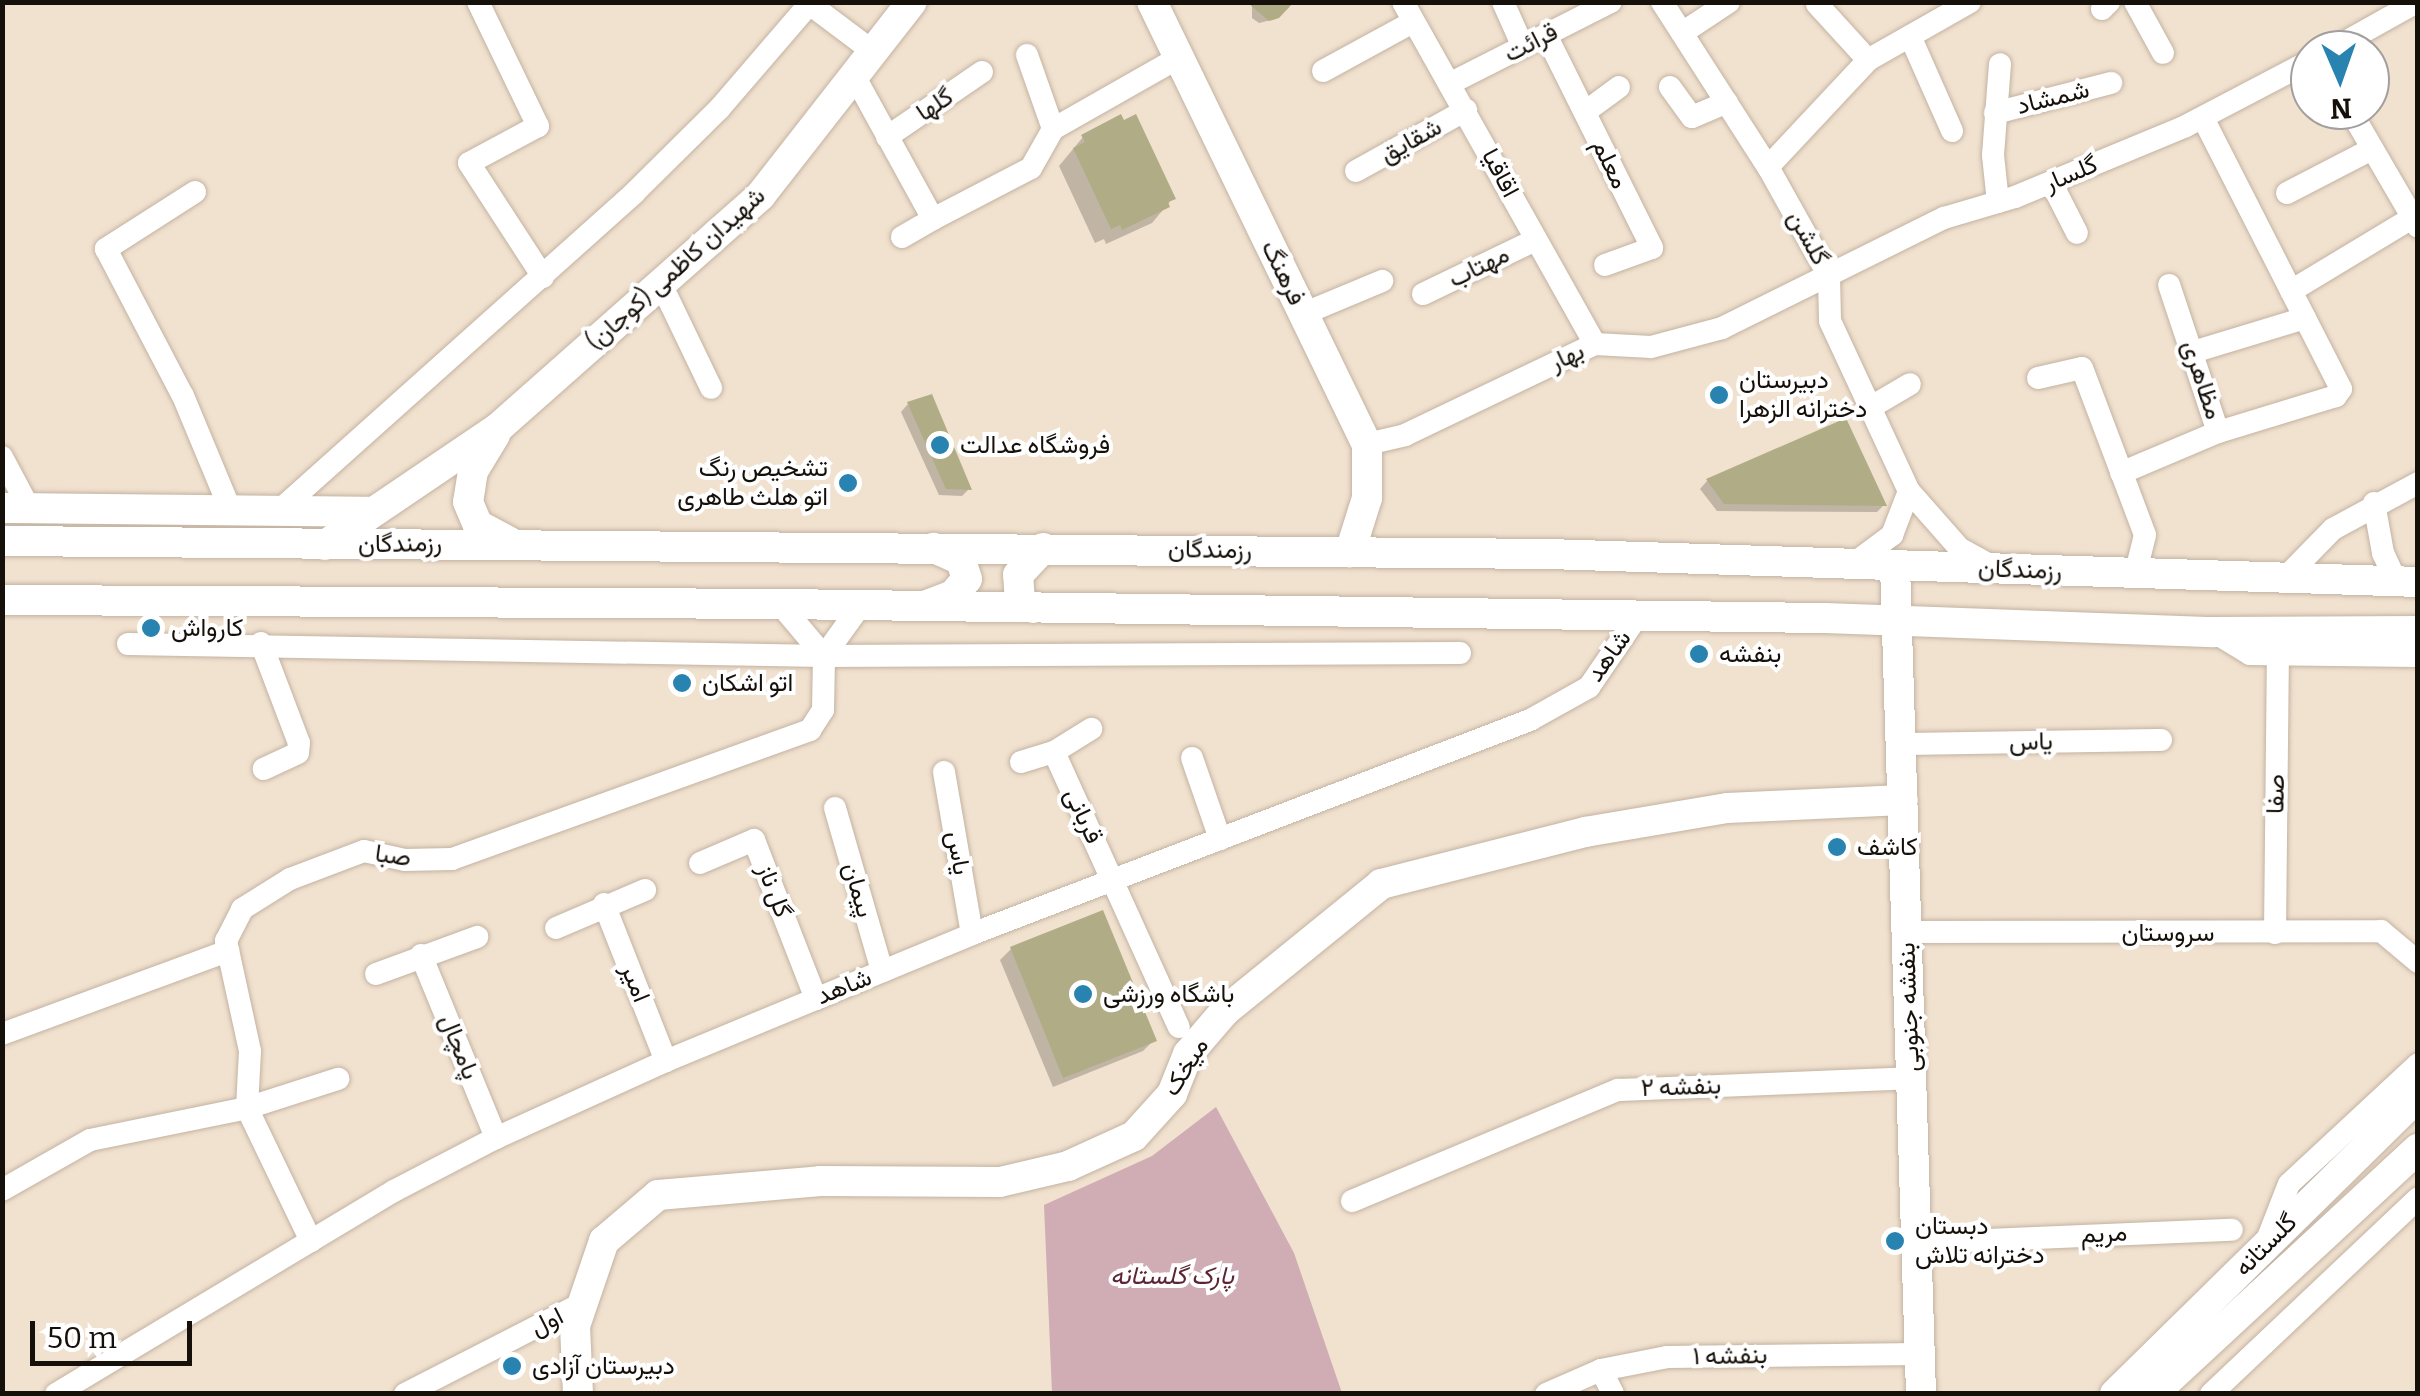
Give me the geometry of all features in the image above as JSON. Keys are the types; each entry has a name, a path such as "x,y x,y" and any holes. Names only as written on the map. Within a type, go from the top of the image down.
{"main road":[{"name":"شهیدان کاظمی (کوجان)","path":"499,428 761,195 856,79 912,2"},
{"name":"فرهنگ","path":"1152,2 1368,444 1367,498 1350,552"},
{"path":"324,545 499,428"},
{"path":"499,428 473,471 468,502 478,525 512,543"},
{"path":"16,508 373,512"},
{"name":"رزمندگان","path":"2,541 1350,552 2407,582"},
{"path":"924,606 953,595 967,579 961,560 932,546"},
{"path":"1033,608 1020,602 1018,575 1043,548"},
{"name":"بنفشه جنوبی","path":"1895,566 1921,1394"},
{"path":"2,600 780,604 1897,620 2214,632 2418,631"},
{"name":"میخک","path":"578,1394 575,1326 604,1241 658,1195 820,1181 1000,1182 1068,1166 1134,1136 1172,1094 1188,1054 1225,1011 1381,884 1584,832 1727,808 1902,800"},
{"name":"گلستانه","path":"2115,1394 2418,1096"},
{"name":"گلستانه","path":"2154,1394 2418,1149"}],"street":[{"path":"478,2 538,126 469,163 542,277"},
{"path":"1503,2 1523,47"},
{"name":"قرائت","path":"1451,83 1611,2"},
{"name":"گلشن","path":"1662,2 1768,167 1829,276 1830,321 1909,491 1959,548 2000,570"},
{"path":"1682,34 1729,2"},
{"path":"2135,2 2163,53"},
{"path":"2367,30 2417,2"},
{"path":"281,510 542,277 718,109 809,3 875,53"},
{"path":"1768,167 1868,60 1968,3"},
{"path":"1817,4 1868,60"},
{"path":"1324,71 1408,12"},
{"name":"اقاقیا","path":"1408,12 1595,344"},
{"name":"معلم","path":"1546,35 1652,248 1605,265"},
{"path":"1910,36 1952,132"},
{"path":"1027,55 1053,129"},
{"path":"902,237 1031,168 1053,129 1178,58"},
{"name":"شمشاد","path":"1998,202 1995,112 2000,64"},
{"name":"گلها","path":"887,137 982,72"},
{"name":"گلسار","path":"1829,276 1944,218 2052,182 2202,118 2290,72"},
{"path":"856,79 933,219"},
{"name":"شمشاد","path":"1995,112 2111,83"},
{"path":"1584,112 1619,87"},
{"path":"1670,87 1692,117 1726,102"},
{"name":"شقایق","path":"1356,171 1466,110"},
{"path":"2202,118 2341,389 2336,396 2218,432"},
{"path":"2292,291 2413,213 2360,130"},
{"path":"2286,193 2370,150"},
{"path":"2052,182 2077,232"},
{"path":"195,192 106,249 183,396 230,509"},
{"name":"مهتاب","path":"1423,294 1535,240"},
{"name":"بهار","path":"1368,444 1406,435 1595,344 1652,346 1722,328 1829,276"},
{"path":"1303,314 1382,281"},
{"name":"مظاهری","path":"2122,474 2218,432 2170,285"},
{"path":"662,286 711,388"},
{"path":"2193,352 2305,318"},
{"path":"2038,378 2082,368 2145,535 2135,574"},
{"path":"1871,407 1910,384"},
{"path":"2,456 16,508"},
{"path":"2284,580 2333,529 2418,482"},
{"path":"1852,564 1892,535 1909,491"},
{"path":"2374,503 2384,553 2407,582"},
{"path":"780,604 824,656"},
{"path":"824,656 860,606"},
{"name":"شاهد","path":"56,1394 310,1241 496,1138 666,1061 972,934 1530,720 1589,687 1636,617"},
{"path":"2214,632 2250,654 2418,656"},
{"path":"261,642 299,743 298,753 264,769"},
{"path":"128,644 261,642 824,656 1460,653"},
{"name":"صفا","path":"2274,933 2278,655"},
{"name":"صبا","path":"228,951 226,941 242,910 290,880 364,851 405,860 452,858 810,730 823,710 824,656"},
{"path":"1021,762 1054,752 1090,728"},
{"name":"یاس","path":"1901,744 2160,740"},
{"name":"قربانی","path":"1054,752 1178,1027"},
{"path":"1192,758 1220,839"},
{"name":"یاس","path":"944,772 972,934"},
{"name":"پیمان","path":"835,808 882,971"},
{"name":"گل ناز","path":"700,863 754,840 816,999"},
{"path":"556,928 604,904 644,890"},
{"name":"امیر","path":"604,904 666,1061"},
{"name":"سروستان","path":"1906,932 2381,931 2418,962"},
{"path":"376,974 477,937"},
{"path":"2,1034 228,951 250,1051 247,1108 310,1241"},
{"name":"پامچال","path":"421,956 496,1138"},
{"path":"2264,1248 2289,1184 2418,1064"},
{"name":"بنفشه ۲","path":"1352,1201 1618,1090 1911,1078"},
{"path":"2,1190 90,1140 247,1108 338,1079"},
{"path":"2211,1394 2418,1198"},
{"name":"مریم","path":"1916,1243 2232,1230"},
{"name":"اول","path":"405,1394 581,1304"},
{"name":"بنفشه ۱","path":"1546,1394 1601,1370 1667,1357 1920,1354"},
{"path":"1601,1370 1612,1394"}],"green space":[{"name":"پارک گلستانه","path":"1216,1107 1294,1253 1342,1393 1052,1393 1044,1205 1152,1156"}],"building":[{"path":"1247,2 1294,2 1279,18 1269,21"},
{"path":"1121,114 1124,120 1136,114 1176,199 1168,202 1170,207 1122,230 1120,225 1111,229 1073,148 1085,142 1081,135"},
{"name":"فروشگاه عدالت","path":"932,394 972,490 946,489 907,402"},
{"path":"1846,418 1887,506 1724,504 1706,479"},
{"name":"باشگاه ورزشی","path":"1103,910 1157,1041 1063,1078 1010,947"}],"place":[{"name":"دبيرستان دخترانه الزهرا","path":"1719,395"},
{"name":"فروشگاه عدالت","path":"940,445"},
{"name":"تشخیص رنگ اتو هلث طاهری","path":"848,483"},
{"name":"کارواش","path":"151,628"},
{"name":"بنفشه","path":"1699,654"},
{"name":"اتو اشکان","path":"682,683"},
{"name":"کاشف","path":"1837,847"},
{"name":"باشگاه ورزشی","path":"1083,994"},
{"name":"دبستان دخترانه تلاش","path":"1895,1241"},
{"name":"دبیرستان آزادی","path":"512,1366"}]}
